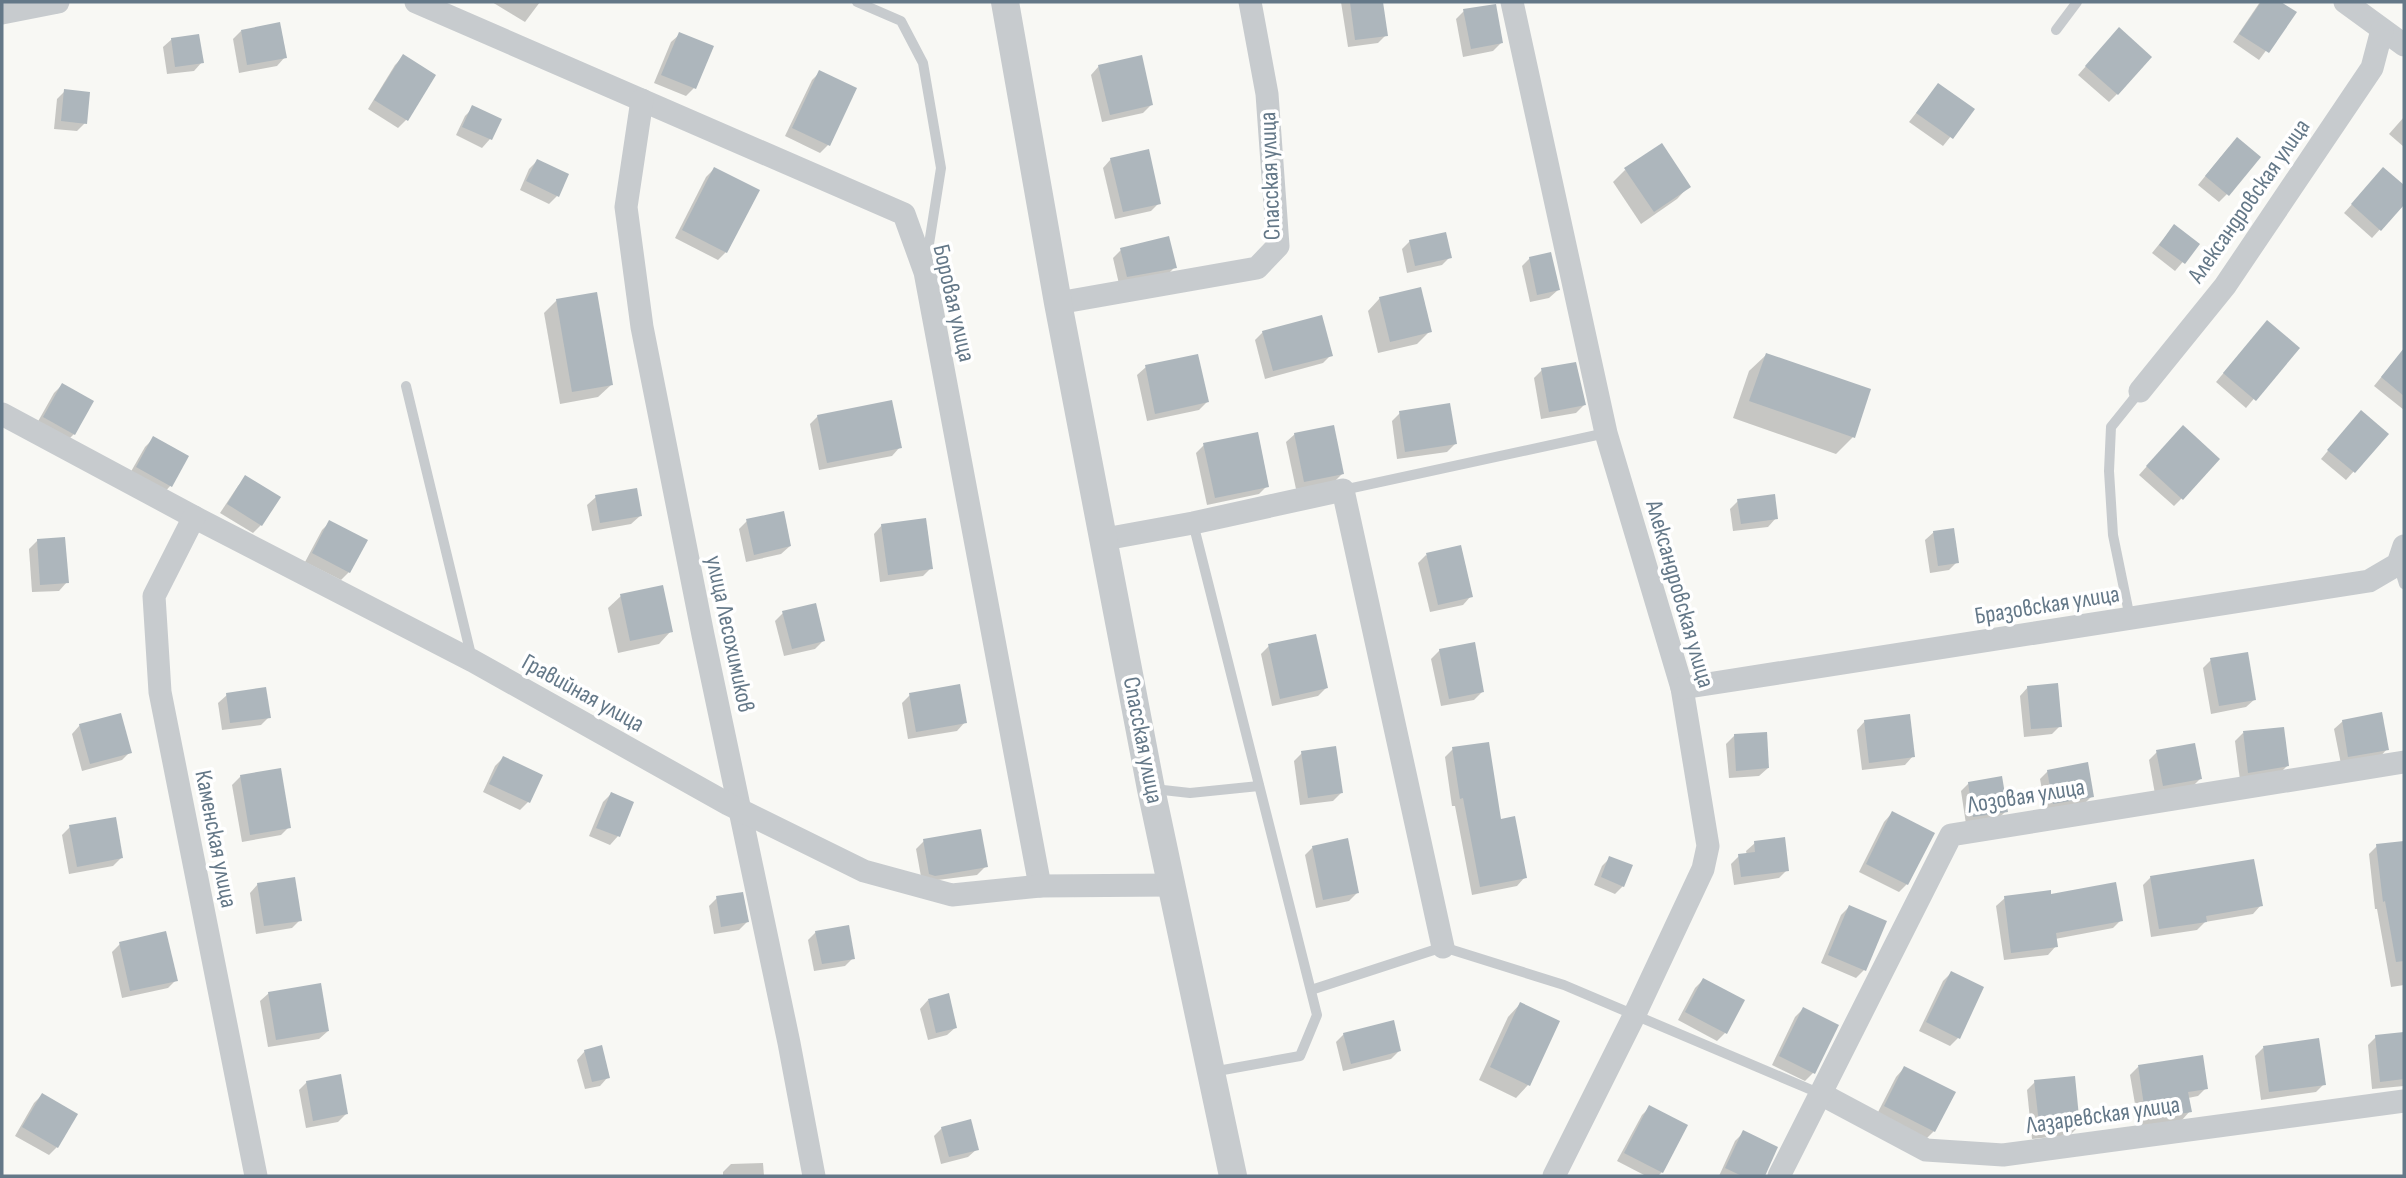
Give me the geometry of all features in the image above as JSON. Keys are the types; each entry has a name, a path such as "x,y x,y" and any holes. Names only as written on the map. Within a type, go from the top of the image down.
{"street":[{"path":"2,13 58,2"},
{"name":"Боровая улица","path":"416,2 904,215 925,272 1040,886"},
{"name":"Спасская улица","path":"1005,2 1058,303 1152,789 1233,1176"},
{"name":"Спасская улица","path":"1058,303 1257,268 1278,246 1267,94 1250,2"},
{"name":"Александровская улица","path":"1511,2 1606,433 1682,688 1708,846 1703,869 1634,1016 1554,1176"},
{"path":"2345,2 2404,45"},
{"name":"Александровская улица","path":"2140,391 2225,286 2364,80 2372,68 2382,30"},
{"name":"улица Лесохимиков","path":"642,100 626,207 640,313 814,1176"},
{"name":"Гравийная улица","path":"2,414 473,662 740,811 864,871 952,895 1040,886 1172,885"},
{"path":"1105,539 1343,490 1443,947"},
{"name":"Каменская улица","path":"194,517 154,596 160,692 257,1176"},
{"name":"Бразовская улица","path":"1682,688 2369,581 2402,564"},
{"name":"Лозовая улица","path":"1779,1176 1951,835 2404,762"},
{"name":"Лазаревская улица","path":"1821,1094 1926,1150 2003,1155 2404,1101"}],"lane":[{"path":"857,2 901,21 923,64 941,168 925,272"},
{"path":"2056,30 2077,2"},
{"path":"406,386 473,662"},
{"path":"2130,618 2113,535 2110,438 2111,427 2140,391"},
{"path":"1343,490 1606,433"},
{"path":"1193,523 1317,1015 1300,1056 1212,1072"},
{"path":"1152,789 1190,793 1259,786"},
{"path":"1311,990 1443,947 1564,985 1821,1094"}],"building":[{"path":"1350,2 1383,2 1388,36 1355,40"},
{"path":"2261,2 2281,2 2297,12 2269,53 2239,34"},
{"path":"1496,4 1503,43 1471,49 1463,9"},
{"path":"280,22 287,58 247,65 241,30"},
{"path":"2119,27 2152,57 2118,95 2085,66"},
{"path":"679,32 714,46 696,89 661,75"},
{"path":"199,34 204,63 175,67 171,38"},
{"path":"403,54 436,75 408,121 374,100"},
{"path":"1142,55 1153,105 1110,115 1098,65"},
{"path":"819,70 857,88 830,146 792,128"},
{"path":"1938,83 1975,109 1953,139 1916,113"},
{"path":"64,89 90,92 87,124 61,121"},
{"path":"472,105 502,119 492,140 462,127"},
{"path":"2237,137 2261,157 2229,196 2205,176"},
{"path":"1662,143 1691,187 1654,212 1624,168"},
{"path":"1149,149 1161,204 1123,212 1110,158"},
{"path":"537,159 569,174 559,197 526,181"},
{"path":"714,167 760,190 727,253 682,230"},
{"path":"2383,167 2404,185 2404,205 2381,231 2351,204"},
{"path":"2174,224 2200,244 2185,264 2159,245"},
{"path":"1446,232 1452,258 1415,266 1409,240"},
{"path":"1169,236 1177,268 1127,277 1120,248"},
{"path":"1551,252 1560,290 1537,295 1529,257"},
{"path":"1421,287 1432,332 1390,342 1379,297"},
{"path":"597,292 613,385 572,392 556,299"},
{"path":"1322,315 1333,356 1273,371 1262,331"},
{"path":"2267,320 2300,348 2256,401 2223,373"},
{"path":"2404,348 2404,396 2381,377"},
{"path":"1766,353 1871,389 1855,438 1749,401"},
{"path":"1198,354 1209,402 1155,414 1145,365"},
{"path":"1576,362 1586,405 1549,412 1541,368"},
{"path":"62,383 94,401 75,435 43,417"},
{"path":"892,400 902,448 827,463 817,415"},
{"path":"1450,403 1457,444 1405,452 1399,411"},
{"path":"2361,410 2389,434 2355,473 2327,450"},
{"path":"1334,425 1344,474 1304,482 1294,433"},
{"path":"2183,425 2220,459 2183,500 2146,466"},
{"path":"1258,432 1269,487 1215,498 1203,443"},
{"path":"153,436 189,456 172,487 136,467"},
{"path":"245,475 281,497 262,526 227,504"},
{"path":"637,488 642,516 600,523 595,495"},
{"path":"1775,494 1778,519 1741,524 1737,499"},
{"path":"784,511 791,546 754,555 746,519"},
{"path":"926,518 933,569 888,575 881,524"},
{"path":"329,520 368,540 350,573 312,553"},
{"path":"1954,528 1959,563 1938,566 1933,531"},
{"path":"65,537 69,583 40,585 37,539"},
{"path":"1461,545 1473,597 1438,605 1426,553"},
{"path":"663,585 673,632 630,641 620,594"},
{"path":"816,603 825,641 792,649 782,611"},
{"path":"1316,634 1328,688 1280,699 1268,644"},
{"path":"1475,642 1484,692 1449,699 1439,649"},
{"path":"2248,652 2256,700 2219,706 2210,658"},
{"path":"2058,683 2062,727 2031,729 2027,686"},
{"path":"960,684 967,723 916,732 909,693"},
{"path":"266,687 271,718 230,723 226,693"},
{"path":"2382,712 2389,750 2348,757 2342,720"},
{"path":"121,713 132,753 90,764 79,724"},
{"path":"1910,714 1915,757 1869,763 1864,720"},
{"path":"2284,727 2289,766 2248,773 2243,731"},
{"path":"1767,732 1769,768 1736,771 1734,734"},
{"path":"1489,742 1501,819 1515,816 1527,878 1480,887 1463,798 1460,799 1452,747"},
{"path":"2195,743 2202,779 2163,786 2156,750"},
{"path":"1336,746 1343,793 1308,798 1301,751"},
{"path":"503,756 543,775 530,803 489,784"},
{"path":"2088,762 2094,797 2053,804 2047,770"},
{"path":"281,768 291,828 250,835 240,775"},
{"path":"2002,776 2008,812 1973,817 1968,782"},
{"path":"611,792 634,802 620,837 596,828"},
{"path":"1892,811 1935,833 1908,885 1866,864"},
{"path":"116,817 123,858 77,867 69,825"},
{"path":"981,829 988,867 935,876 929,874 923,839"},
{"path":"1785,837 1789,871 1741,877 1738,854 1755,852 1754,841"},
{"path":"1348,838 1359,893 1323,900 1312,846"},
{"path":"2404,841 2404,961 2396,962 2385,901 2383,902 2376,844"},
{"path":"1609,856 1633,865 1624,887 1601,877"},
{"path":"2254,859 2263,906 2206,916 2207,922 2159,929 2150,876"},
{"path":"295,877 302,921 264,926 257,883"},
{"path":"2116,882 2123,921 2056,933 2058,947 2011,953 2004,896 2051,890 2051,894"},
{"path":"743,892 749,922 721,927 716,896"},
{"path":"1849,905 1887,921 1866,971 1828,955"},
{"path":"849,925 855,959 822,964 815,931"},
{"path":"166,931 178,981 130,991 119,942"},
{"path":"1951,971 1984,987 1960,1039 1926,1022"},
{"path":"1703,978 1745,1000 1727,1034 1685,1012"},
{"path":"321,983 329,1031 276,1040 268,992"},
{"path":"949,993 957,1028 936,1033 928,999"},
{"path":"1520,1002 1560,1021 1530,1086 1490,1067"},
{"path":"1803,1007 1839,1025 1815,1074 1779,1056"},
{"path":"1394,1020 1401,1051 1351,1064 1343,1033"},
{"path":"2404,1032 2404,1079 2380,1082 2375,1035"},
{"path":"2319,1038 2326,1085 2269,1092 2263,1046"},
{"path":"602,1045 610,1078 592,1082 584,1050"},
{"path":"2203,1055 2208,1089 2188,1092 2192,1112 2146,1119 2138,1065"},
{"path":"1904,1066 1956,1092 1935,1132 1884,1106"},
{"path":"341,1074 348,1114 313,1121 306,1081"},
{"path":"2075,1076 2080,1127 2040,1132 2034,1080"},
{"path":"42,1093 78,1114 58,1148 22,1127"},
{"path":"1649,1105 1688,1125 1663,1173 1624,1153"},
{"path":"971,1119 979,1150 949,1157 941,1127"},
{"path":"1743,1130 1778,1147 1765,1176 1742,1176 1725,1168"}]}
